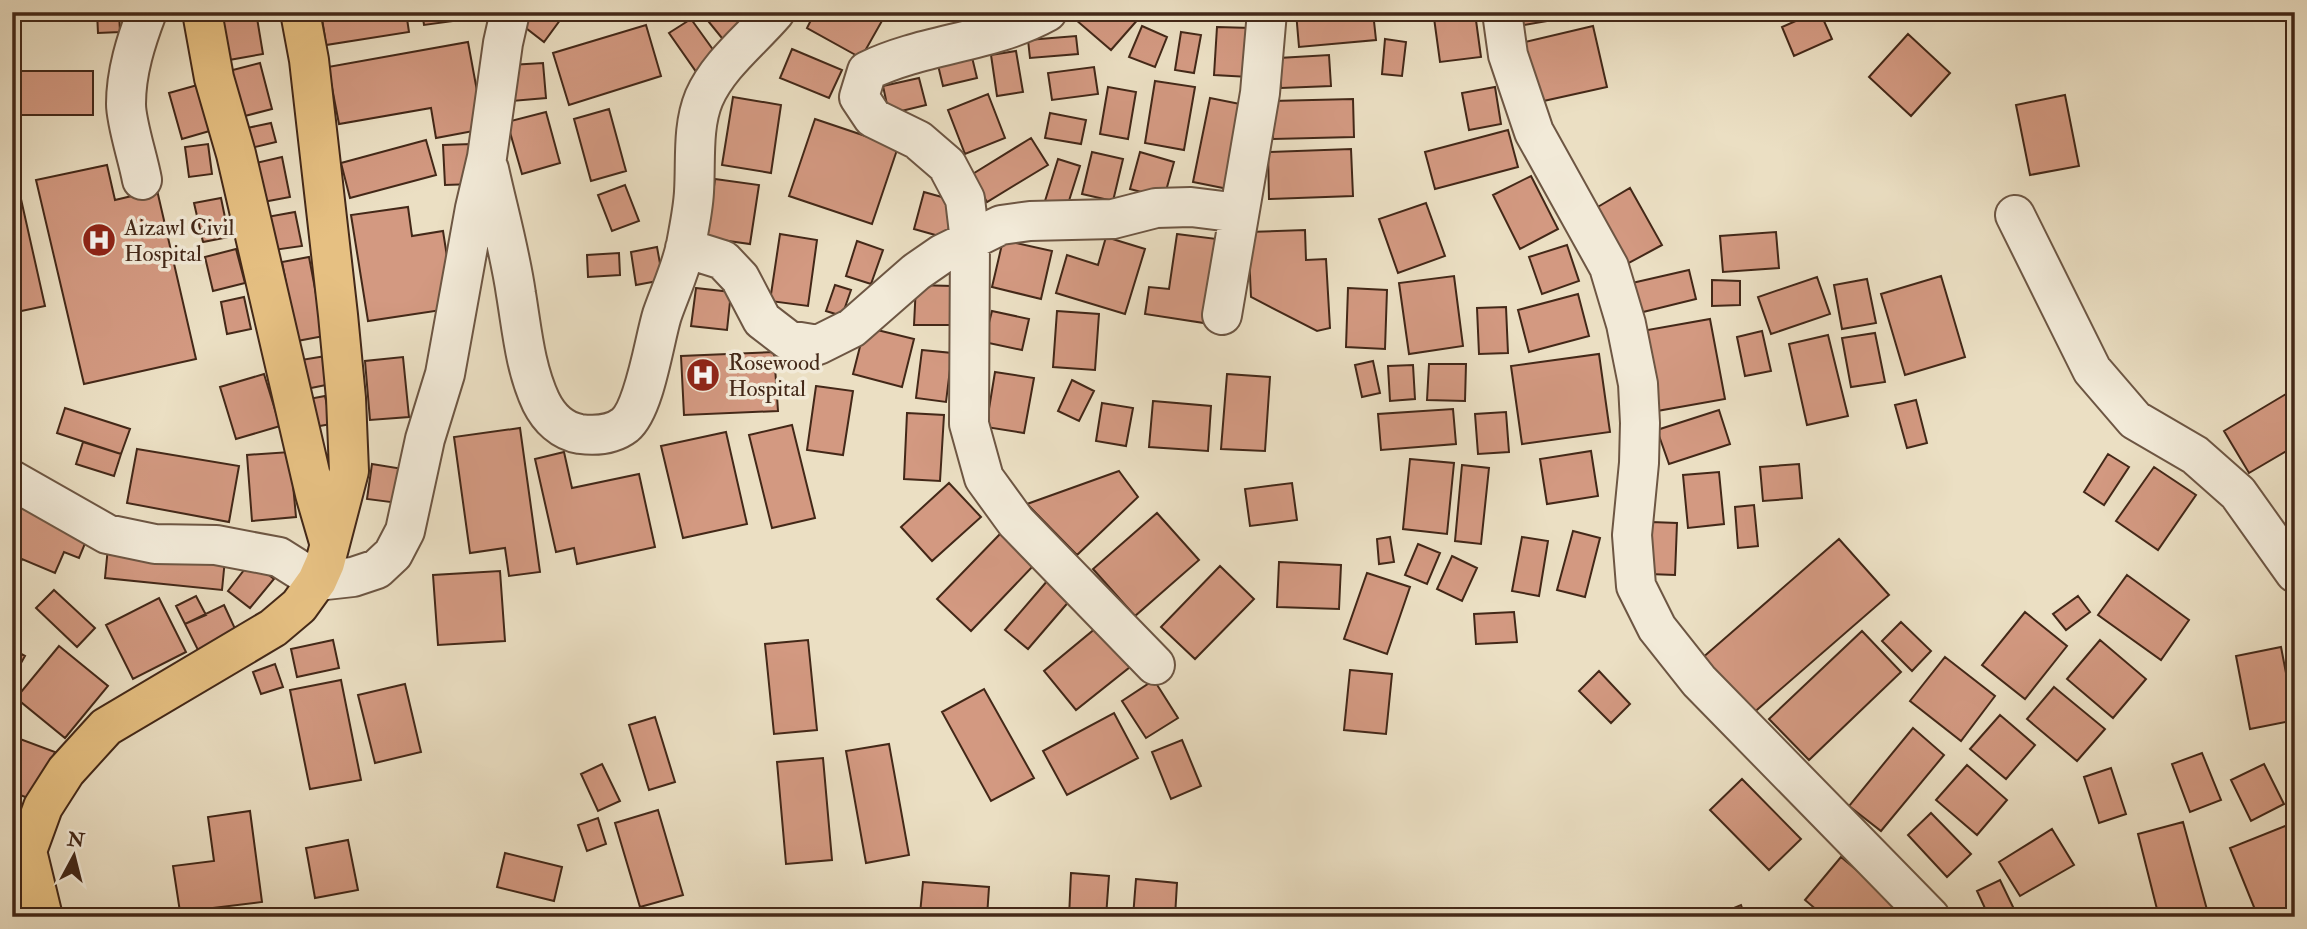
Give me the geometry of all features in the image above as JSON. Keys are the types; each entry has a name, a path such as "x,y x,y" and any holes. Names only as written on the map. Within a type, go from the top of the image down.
{"main road":[{"path":"43,917 27,851 43,807 66,771 106,727 273,628 299,606 317,581 325,563 349,471 346,398 309,60 300,12"},
{"path":"201,13 214,78 236,154 315,494 329,542"}],"street":[{"path":"142,180 126,106 129,73 138,34 147,12"},
{"path":"12,480 107,534 155,544 216,545 279,557 317,581 353,577 377,569 393,554 405,531 425,439 446,374 475,208 487,157 510,12"},
{"path":"487,157 532,378 541,403 555,423 570,432 590,435 611,433 627,423 636,408 662,315 685,248 694,195 697,122 704,99 722,70 775,12"},
{"path":"1047,12 1035,19 972,40 891,59 867,71 859,97 873,118 918,140 947,165 965,199 970,241 969,424 984,478 1016,522 1155,665"},
{"path":"1222,315 1260,93 1267,12"},
{"path":"1502,12 1508,55 1534,132 1609,267 1626,324 1638,384 1640,423 1632,535 1636,586 1657,628 1699,681 1930,917"},
{"path":"685,248 723,260 740,278 762,320 788,340 818,345 852,328 916,272 942,254 1001,226 1030,221 1113,219 1156,208 1191,207 1239,213"},
{"path":"2015,215 2092,370 2135,420 2195,454 2238,493 2292,565"}],"building":[{"path":"97,12 119,12 120,32 98,33"},
{"path":"221,12 256,12 263,54 229,60"},
{"path":"321,12 406,12 409,32 326,45"},
{"path":"422,12 475,12 476,18 424,25"},
{"path":"531,12 566,12 544,42 522,25"},
{"path":"710,12 763,12 726,43 704,16"},
{"path":"815,12 887,12 861,58 807,28"},
{"path":"1083,12 1134,12 1140,17 1111,50 1076,20"},
{"path":"1296,12 1373,12 1376,40 1299,47"},
{"path":"1516,12 1557,12 1559,19 1518,26"},
{"path":"1820,12 1832,39 1794,56 1782,27"},
{"path":"1475,13 1481,57 1440,62 1434,18"},
{"path":"691,19 719,58 697,73 669,33"},
{"path":"646,25 661,76 569,105 553,53"},
{"path":"1142,26 1167,37 1155,67 1129,57"},
{"path":"1593,26 1607,87 1539,102 1525,42"},
{"path":"1217,27 1251,28 1249,77 1214,75"},
{"path":"1181,32 1201,35 1194,73 1175,70"},
{"path":"1908,34 1950,73 1911,116 1869,77"},
{"path":"1076,36 1078,54 1030,58 1028,40"},
{"path":"1385,39 1406,42 1402,76 1382,74"},
{"path":"468,42 484,129 436,138 431,108 339,124 328,67"},
{"path":"792,49 842,70 829,98 780,78"},
{"path":"1016,51 1023,92 997,96 991,55"},
{"path":"971,53 977,78 943,86 937,61"},
{"path":"1329,55 1331,86 1281,88 1279,58"},
{"path":"260,63 272,109 241,117 229,71"},
{"path":"543,63 546,98 512,101 510,65"},
{"path":"1094,67 1098,94 1052,100 1048,73"},
{"path":"12,71 93,71 93,115 12,115"},
{"path":"919,78 926,105 889,114 883,86"},
{"path":"1155,81 1195,87 1184,150 1145,143"},
{"path":"201,84 213,130 182,139 169,93"},
{"path":"1108,87 1136,92 1128,139 1100,134"},
{"path":"1495,87 1501,124 1469,130 1462,93"},
{"path":"988,94 1005,138 965,154 948,110"},
{"path":"2065,95 2079,166 2030,175 2016,105"},
{"path":"733,97 781,105 771,173 722,165"},
{"path":"1210,98 1250,106 1233,190 1193,182"},
{"path":"1353,99 1354,137 1273,139 1272,101"},
{"path":"609,109 626,171 591,181 574,119"},
{"path":"546,112 560,163 522,174 507,122"},
{"path":"1050,113 1086,120 1081,144 1045,138"},
{"path":"815,119 898,147 872,224 789,196"},
{"path":"271,123 276,142 251,148 247,128"},
{"path":"1508,130 1518,167 1435,189 1425,152"},
{"path":"1031,138 1048,165 987,202 971,175"},
{"path":"426,140 436,175 350,198 341,163"},
{"path":"208,144 212,174 189,177 185,147"},
{"path":"471,144 474,184 445,185 443,145"},
{"path":"1351,149 1353,196 1269,199 1268,152"},
{"path":"1092,152 1123,159 1113,201 1082,194"},
{"path":"1140,152 1174,162 1164,198 1130,189"},
{"path":"282,157 290,197 263,202 256,163"},
{"path":"12,159 45,306 12,313"},
{"path":"1058,159 1080,166 1067,207 1045,201"},
{"path":"107,165 115,200 157,190 196,359 84,384 36,180"},
{"path":"1531,176 1558,229 1520,249 1493,195"},
{"path":"715,179 759,185 750,244 707,238"},
{"path":"625,185 639,221 612,231 598,195"},
{"path":"1630,188 1662,245 1627,264 1596,208"},
{"path":"924,192 956,201 946,238 914,229"},
{"path":"221,198 229,237 203,242 194,203"},
{"path":"1426,203 1445,256 1398,273 1379,219"},
{"path":"408,207 412,236 443,231 455,308 368,321 351,215"},
{"path":"295,212 302,246 274,250 267,217"},
{"path":"1305,230 1306,260 1326,259 1330,328 1317,331 1251,297 1248,232"},
{"path":"1776,232 1779,268 1723,272 1720,236"},
{"path":"780,234 817,240 808,306 770,301"},
{"path":"1177,234 1217,239 1204,323 1145,314 1149,287 1169,289"},
{"path":"1106,237 1145,249 1125,314 1056,293 1067,255 1098,265"},
{"path":"1003,240 1052,251 1041,299 992,287"},
{"path":"857,241 883,250 871,284 846,276"},
{"path":"1567,245 1579,281 1542,294 1529,257"},
{"path":"657,247 663,280 636,285 631,252"},
{"path":"236,249 245,283 213,291 205,257"},
{"path":"619,253 620,275 588,277 587,255"},
{"path":"309,257 324,336 297,341 282,262"},
{"path":"1689,270 1696,299 1639,313 1632,283"},
{"path":"1454,276 1463,346 1409,354 1399,283"},
{"path":"1941,276 1965,357 1905,375 1881,294"},
{"path":"1817,277 1830,314 1771,334 1758,297"},
{"path":"1867,279 1876,323 1842,329 1834,285"},
{"path":"1712,280 1740,281 1740,305 1712,306"},
{"path":"835,285 851,290 842,316 826,311"},
{"path":"916,285 952,286 951,325 914,325"},
{"path":"696,288 731,292 727,330 691,326"},
{"path":"1348,288 1387,290 1385,349 1346,347"},
{"path":"1578,294 1589,336 1529,352 1518,310"},
{"path":"244,297 251,329 227,334 221,302"},
{"path":"1506,307 1508,353 1479,354 1477,308"},
{"path":"992,311 1029,319 1022,350 984,342"},
{"path":"1057,311 1099,314 1095,370 1053,367"},
{"path":"1710,319 1725,399 1657,411 1642,331"},
{"path":"865,327 914,339 902,387 853,374"},
{"path":"1762,331 1771,371 1745,376 1737,337"},
{"path":"1875,333 1885,382 1851,387 1842,338"},
{"path":"1828,335 1848,416 1807,425 1789,344"},
{"path":"922,350 952,353 946,402 916,398"},
{"path":"774,352 778,411 684,415 681,356"},
{"path":"1599,354 1610,432 1522,444 1511,366"},
{"path":"326,356 331,384 306,389 301,360"},
{"path":"403,357 409,417 370,420 365,361"},
{"path":"1373,361 1380,393 1362,397 1355,365"},
{"path":"1429,364 1466,364 1465,401 1427,400"},
{"path":"1413,365 1415,399 1390,401 1388,366"},
{"path":"995,372 1034,378 1024,433 986,427"},
{"path":"264,374 280,426 236,439 220,387"},
{"path":"1227,374 1270,377 1265,451 1221,449"},
{"path":"1072,380 1094,391 1079,421 1058,411"},
{"path":"816,386 853,391 843,455 807,450"},
{"path":"2286,394 2295,408 2295,446 2249,473 2224,431"},
{"path":"325,396 331,424 314,427 309,399"},
{"path":"1916,400 1927,443 1907,448 1895,405"},
{"path":"1153,401 1211,406 1208,451 1149,447"},
{"path":"1102,403 1133,408 1126,446 1096,441"},
{"path":"65,408 130,429 121,454 57,433"},
{"path":"1453,409 1456,444 1381,450 1378,414"},
{"path":"1719,410 1730,444 1669,464 1657,430"},
{"path":"1506,412 1509,452 1478,454 1475,414"},
{"path":"907,413 944,415 940,481 904,479"},
{"path":"792,425 815,518 772,528 749,435"},
{"path":"520,428 540,572 509,576 505,548 470,553 454,437"},
{"path":"726,432 747,524 683,538 661,446"},
{"path":"83,442 121,454 114,476 76,464"},
{"path":"137,449 239,466 229,522 127,503"},
{"path":"1591,451 1598,496 1547,504 1540,459"},
{"path":"290,452 296,517 252,521 247,455"},
{"path":"564,452 572,488 639,474 655,547 577,564 574,548 556,552 535,459"},
{"path":"2108,454 2129,467 2104,505 2084,492"},
{"path":"1410,459 1454,463 1447,534 1403,529"},
{"path":"372,464 403,469 398,503 367,499"},
{"path":"1799,464 1802,498 1763,501 1760,467"},
{"path":"1462,465 1489,468 1481,544 1455,541"},
{"path":"2154,467 2196,495 2158,550 2116,521"},
{"path":"1119,471 1138,497 1077,555 1027,504"},
{"path":"1719,472 1724,524 1688,528 1683,475"},
{"path":"949,483 981,517 932,561 901,527"},
{"path":"1292,483 1297,520 1250,526 1245,489"},
{"path":"21,499 91,529 79,558 64,552 55,573 22,559 12,582 12,520"},
{"path":"1754,505 1758,546 1738,548 1735,507"},
{"path":"1157,513 1199,560 1135,616 1093,569"},
{"path":"1651,522 1677,523 1675,575 1649,574"},
{"path":"1573,531 1600,538 1585,597 1557,590"},
{"path":"1001,533 1034,565 971,631 937,599"},
{"path":"1390,537 1394,562 1379,564 1377,539"},
{"path":"1522,537 1548,541 1539,596 1512,591"},
{"path":"1839,539 1889,595 1751,715 1701,659"},
{"path":"1418,544 1440,553 1427,584 1405,575"},
{"path":"108,547 225,559 222,590 105,578"},
{"path":"1452,556 1477,568 1462,601 1437,589"},
{"path":"251,561 274,579 250,608 228,591"},
{"path":"1279,562 1341,565 1339,609 1277,607"},
{"path":"1220,566 1254,599 1195,659 1161,627"},
{"path":"500,571 505,641 438,645 433,575"},
{"path":"1367,573 1410,587 1387,654 1344,639"},
{"path":"2127,575 2189,620 2161,660 2098,615"},
{"path":"1048,580 1071,599 1028,649 1005,630"},
{"path":"54,590 95,628 77,647 36,608"},
{"path":"196,596 206,615 185,624 176,606"},
{"path":"2078,596 2090,612 2066,630 2053,614"},
{"path":"159,598 186,652 133,679 106,625"},
{"path":"224,605 237,633 199,652 185,624"},
{"path":"1514,612 1517,642 1476,644 1474,614"},
{"path":"2025,612 2067,646 2025,699 1982,665"},
{"path":"1901,622 1931,651 1912,671 1882,641"},
{"path":"1102,623 1135,663 1076,710 1044,671"},
{"path":"1862,631 1901,672 1809,760 1769,719"},
{"path":"333,640 339,668 297,677 291,649"},
{"path":"808,640 817,730 774,734 765,644"},
{"path":"2100,640 2146,679 2113,718 2067,679"},
{"path":"59,646 108,686 65,738 16,698"},
{"path":"2281,647 2295,720 2250,729 2236,656"},
{"path":"12,649 25,656 12,679"},
{"path":"1945,657 1995,696 1961,741 1910,701"},
{"path":"275,664 283,687 261,694 253,672"},
{"path":"1350,670 1392,674 1386,734 1344,730"},
{"path":"1599,671 1630,704 1611,723 1579,691"},
{"path":"341,680 361,780 310,789 290,690"},
{"path":"1154,680 1178,718 1146,738 1122,701"},
{"path":"405,684 421,752 375,763 358,695"},
{"path":"2054,687 2105,729 2077,761 2027,719"},
{"path":"984,689 1034,778 991,801 942,712"},
{"path":"1114,713 1138,758 1067,795 1043,751"},
{"path":"2000,715 2035,745 2006,779 1970,749"},
{"path":"655,717 675,782 649,790 629,725"},
{"path":"1913,728 1944,755 1881,831 1849,806"},
{"path":"12,736 55,752 36,801 12,792"},
{"path":"1182,740 1201,786 1171,799 1152,752"},
{"path":"889,744 909,855 866,863 846,751"},
{"path":"2202,753 2221,800 2190,812 2172,764"},
{"path":"823,758 832,860 786,864 777,762"},
{"path":"602,764 620,801 598,811 581,774"},
{"path":"2264,764 2284,804 2251,821 2231,780"},
{"path":"1967,765 2007,800 1977,835 1936,800"},
{"path":"2111,768 2126,814 2099,823 2084,777"},
{"path":"1742,779 1801,839 1769,870 1710,810"},
{"path":"658,810 683,895 640,907 615,823"},
{"path":"250,811 262,902 180,912 173,866 214,861 208,817"},
{"path":"1931,813 1971,854 1947,877 1908,835"},
{"path":"598,818 606,844 587,851 578,825"},
{"path":"2183,822 2209,917 2159,917 2138,834"},
{"path":"2295,822 2295,917 2258,917 2230,848"},
{"path":"2052,829 2074,865 2020,896 1999,862"},
{"path":"348,840 358,890 315,898 306,848"},
{"path":"12,849 22,906 12,908"},
{"path":"505,853 562,867 554,901 497,887"},
{"path":"1841,857 1904,910 1898,917 1825,917 1805,900"},
{"path":"1071,873 1109,876 1106,917 1069,917"},
{"path":"1136,879 1177,883 1175,917 1133,917"},
{"path":"2000,880 2014,909 1997,917 1989,917 1977,891"},
{"path":"923,882 989,887 987,917 920,914"},
{"path":"1741,905 1745,917 1712,917"}],"place":[{"name":"Aizawl Civil Hospital","path":"99,240"},
{"name":"Rosewood Hospital","path":"703,375"}]}
